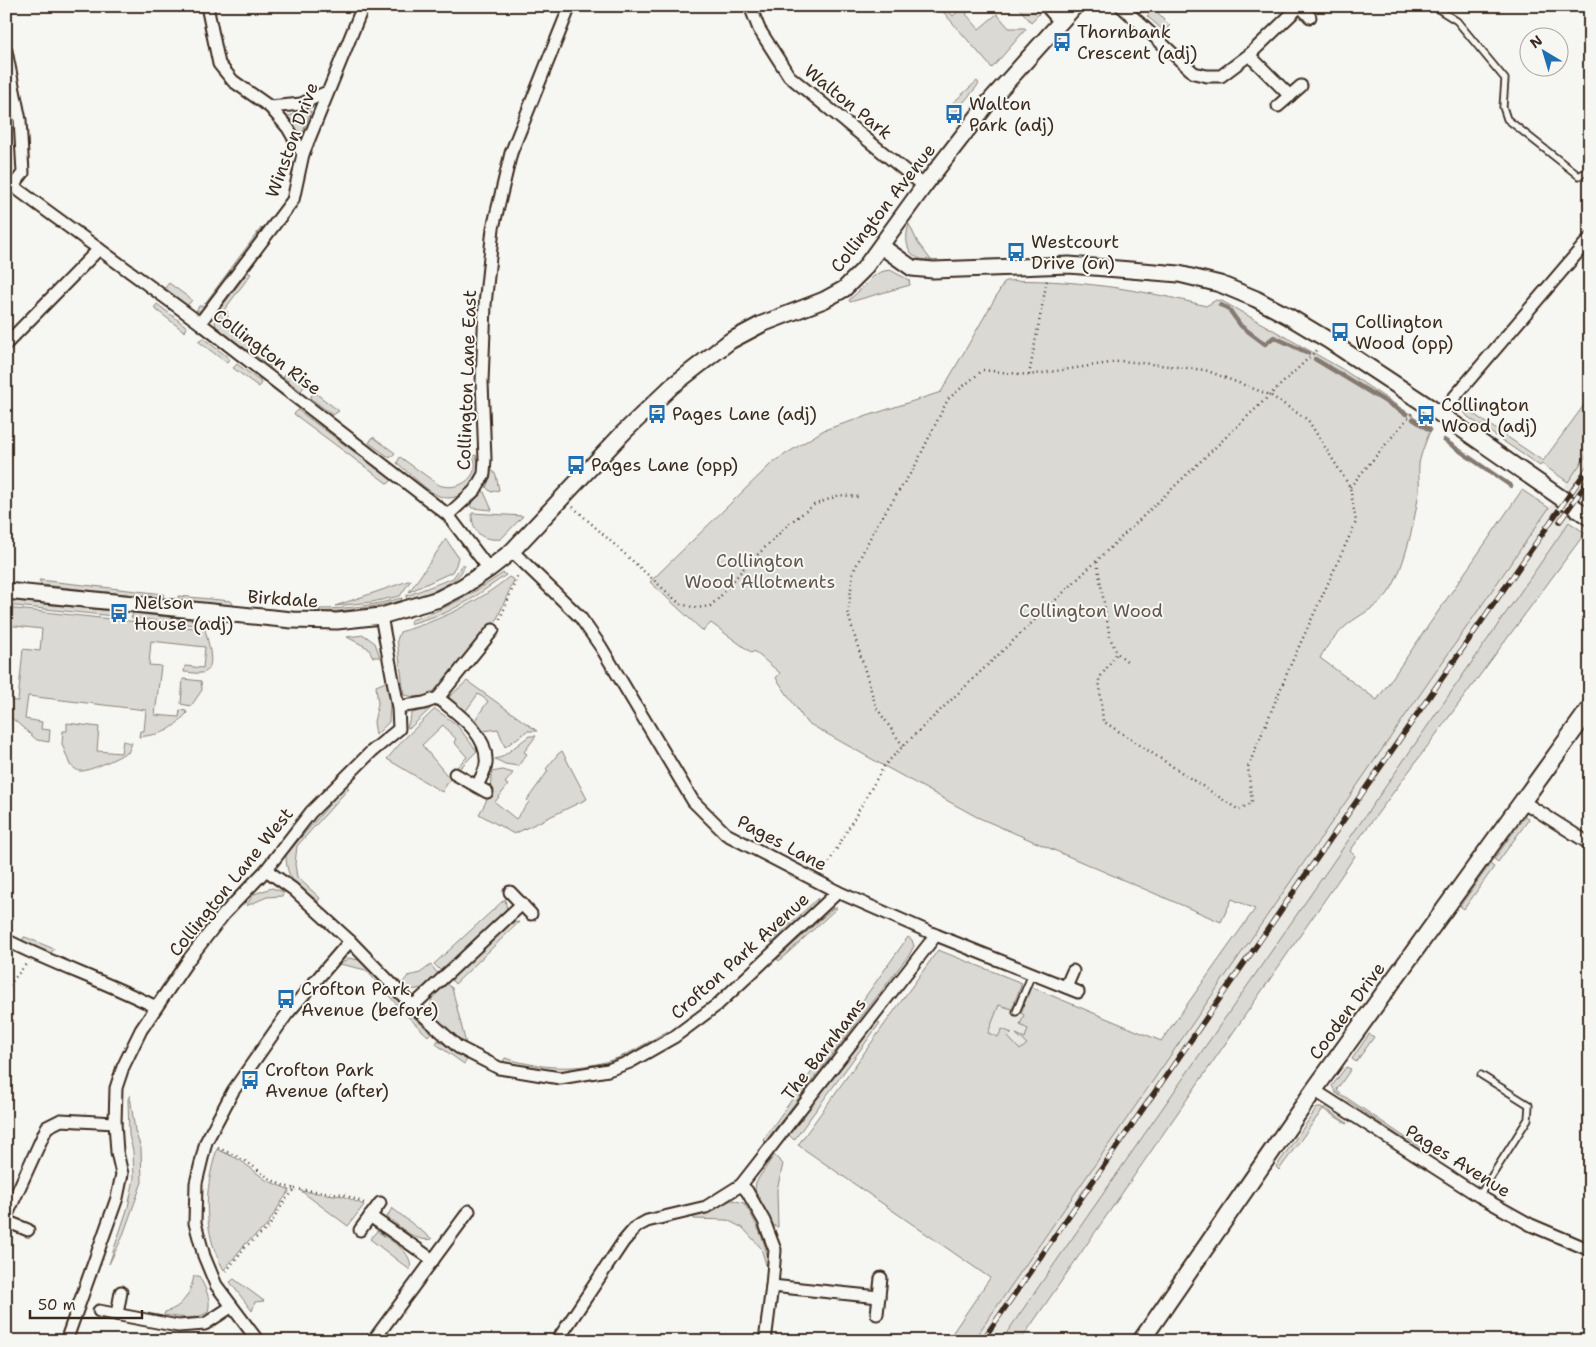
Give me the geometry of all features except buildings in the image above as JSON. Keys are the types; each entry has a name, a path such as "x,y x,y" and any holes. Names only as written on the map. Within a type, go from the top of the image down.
{"main road":[{"name":"Cooden Drive","path":"1141,1341 1314,1090 1590,708"}],"street":[{"path":"207,6 219,64 233,81 270,107 288,128 303,154"},
{"name":"Winston Drive","path":"200,323 293,200 303,154 363,6"},
{"name":"Collington Lane East","path":"448,515 476,490 484,474 486,459 482,382 485,304 493,228 511,152 570,6"},
{"name":"Walton Park","path":"750,6 759,30 789,76 924,186"},
{"path":"1046,6 1060,22"},
{"name":"Collington Avenue","path":"518,556 563,497 624,432 672,386 730,341 762,324 824,300 844,289 863,270 924,186 988,103 1075,6"},
{"path":"1121,6 1194,73 1207,76 1221,76 1249,55 1300,6 1310,17"},
{"path":"6,51 20,120 23,173 10,184"},
{"path":"1249,55 1290,96"},
{"path":"1278,106 1301,86"},
{"path":"270,107 300,104 327,92"},
{"name":"Collington Rise","path":"10,184 200,323 448,515 489,569"},
{"path":"1440,414 1590,238"},
{"path":"881,246 912,268 933,270 1069,265 1180,274 1220,284 1256,299 1328,340 1440,414 1590,518"},
{"path":"6,344 99,250"},
{"name":"Birkdale","path":"6,591 292,620 337,621 381,616 439,599 462,587 489,569 518,556"},
{"name":"Pages Lane","path":"518,556 580,617 601,647 693,801 726,834 838,892 936,935 1078,992"},
{"name":"Collington Lane West","path":"66,1341 117,1198 122,1174 117,1152 115,1123 116,1088 123,1067 141,1030 189,959 220,918 266,870 311,812 371,752 399,729 398,707 381,616"},
{"path":"398,707 424,703 438,698 492,630"},
{"path":"438,698 465,719 481,741 486,754 482,789 455,774"},
{"path":"1522,801 1590,844"},
{"name":"Crofton Park Avenue","path":"266,870 293,889 350,941 413,1006 458,1047 499,1068 560,1078 608,1070 630,1062 674,1037 717,1005 838,892"},
{"path":"510,892 531,914"},
{"path":"413,1006 522,904"},
{"name":"The Barnhams","path":"558,1341 623,1242 636,1228 647,1221 706,1207 741,1185 936,935"},
{"path":"6,940 34,954 124,991 156,1007"},
{"path":"258,1341 216,1285 204,1256 195,1223 196,1182 206,1142 233,1091 287,1014 350,941"},
{"path":"1066,987 1073,971"},
{"name":"Pages Avenue","path":"1314,1090 1479,1196 1531,1225 1590,1250"},
{"path":"6,1217 47,1127 61,1120 115,1123"},
{"path":"741,1185 747,1191 764,1221 775,1250 764,1341"},
{"path":"360,1230 375,1210 433,1260"},
{"path":"373,1341 469,1211"},
{"path":"6,1221 28,1230"},
{"path":"877,1314 880,1278"},
{"path":"772,1286 878,1297"},
{"path":"117,1314 121,1292"},
{"path":"99,1311 178,1326 205,1324 231,1307"}],"lane":[{"path":"1433,6 1457,21 1505,79 1502,107 1507,119 1579,176 1590,169"},
{"path":"1016,1012 1032,974"},
{"path":"1479,1196 1528,1119 1529,1105 1480,1075"}],"path":[{"path":"1028,375 1049,266"},
{"path":"818,882 884,766 1328,340"},
{"path":"903,746 876,707 848,614 853,572 876,526 914,468 948,398 983,370 1028,375 1123,360 1205,370 1270,395 1308,420 1350,487 1356,522 1291,664 1248,767 1252,802 1239,810 1103,721 1099,679 1118,653"},
{"path":"1350,487 1422,402"},
{"path":"563,497 680,604 697,608 710,606 743,569 791,522 814,505 840,495 858,497"},
{"path":"492,630 498,623 518,556"},
{"path":"1097,562 1110,638 1118,653 1128,662"},
{"path":"6,989 34,954"},
{"path":"206,1142 241,1158 267,1178 281,1185 295,1189 343,1194 354,1197 375,1210"},
{"path":"216,1285 245,1247 268,1228 284,1202 295,1189"}],"shaded area":[{"path":"1590,397 1590,497 1587,496 1569,522 1585,533 1350,851 1355,856 1020,1341 947,1341 990,1278 798,1145 938,950 1161,1040 1255,909 1298,814 1522,490 1549,508 1567,482 1541,464"}],"green space":[{"path":"938,6 944,6 953,16 964,6 970,6 972,8 966,14 979,29 997,14 1009,28 1026,29 992,68"},
{"path":"1017,6 1032,6 1039,14 1031,22"},
{"path":"1154,9 1170,25 1164,31 1147,16"},
{"path":"977,81 979,84 952,116 946,109"},
{"path":"311,111 301,137 288,116"},
{"path":"909,224 918,243 931,260 920,259 908,248 907,234"},
{"path":"261,228 264,230 205,308 196,311 199,306 203,306"},
{"path":"890,270 909,280 910,285 850,302 849,300 875,275"},
{"path":"248,272 251,274 218,318 220,319 227,311 230,329 278,364 273,369 216,327 216,314"},
{"name":"Collington Wood","path":"1005,281 1054,281 1106,286 1206,306 1216,300 1222,301 1342,369 1431,428 1419,464 1419,491 1412,528 1396,579 1387,595 1343,629 1320,658 1377,700 1522,490 1549,508 973,1341 947,1341 990,1278 798,1145 938,950 1022,983 1012,1009 999,1005 988,1033 998,1037 1002,1029 1012,1033 1008,1037 1020,1050 1027,1044 1016,1034 1025,1038 1028,1029 1020,1025 1024,1015 1021,1013 1031,987 1161,1041 1255,909 1232,899 1221,922 977,817 806,722 776,678 780,673 754,651 752,653 711,623 703,631 650,582 773,462 824,430 941,392"},
{"path":"169,283 192,300 187,306 165,288"},
{"path":"157,304 187,327 185,332 154,308"},
{"path":"203,338 229,358 227,363 198,341"},
{"path":"237,364 261,382 259,387 233,368"},
{"path":"287,371 305,385 301,391 283,377"},
{"path":"314,392 339,411 333,415 310,398"},
{"path":"1590,397 1590,450 1568,482 1500,439 1503,434 1543,461"},
{"path":"1466,409 1500,432 1496,436 1468,417 1463,411"},
{"path":"298,410 392,480 388,484 294,414"},
{"path":"373,437 395,453 390,458 369,443"},
{"path":"476,455 480,472 469,487 459,495 449,498 439,496 429,490 397,463 400,457 439,485 450,487 466,482 470,478 475,466 473,456"},
{"path":"491,469 496,475 499,490 491,492 486,487"},
{"path":"483,490 492,510 472,508 470,506"},
{"path":"472,513 523,516 501,539 494,539 483,537 479,534 472,520"},
{"path":"1569,522 1585,533 1350,851 1355,856 1020,1341 1001,1341"},
{"path":"446,539 458,557 452,572 409,592"},
{"path":"462,565 465,565 461,572 449,583 407,600 406,596 453,578"},
{"path":"503,573 506,575 470,600 445,613 410,624 411,620 459,600"},
{"path":"509,577 514,580 496,621 487,629 453,673 439,688 427,696 404,695 397,640 400,632 429,622 471,603"},
{"path":"39,580 164,594 162,598 42,585"},
{"path":"411,580 400,596 372,602 335,606"},
{"path":"178,596 231,601 234,606 179,600"},
{"path":"402,598 401,601 341,611 320,612 319,609 361,606"},
{"path":"6,600 112,611 113,616 6,605"},
{"path":"6,608 205,629 211,662 210,667 201,673 184,672 185,666 203,668 205,647 151,641 149,665 161,666 155,715 179,717 180,710 186,711 187,713 175,725 160,733 139,737 140,731 144,731 146,710 28,696 25,719 42,722 41,729 50,730 49,742 37,740 6,713 6,700 18,701 23,649 40,651 42,629 6,625"},
{"path":"133,613 201,621 204,626 131,618"},
{"path":"364,635 375,643 380,657 373,657 368,648 347,637"},
{"path":"183,679 201,681 202,690 191,706 181,704"},
{"path":"388,681 389,722 376,735 374,722 378,704 376,686"},
{"path":"467,681 537,731 527,731 505,747 498,729 483,731 475,720 488,701 478,694 465,712 449,697"},
{"path":"431,708 410,728 407,727 412,713"},
{"path":"435,709 456,724 477,751 458,770 455,769 467,757 454,742 456,739 443,725 422,745 450,779 442,792 387,759 404,739"},
{"path":"67,723 99,727 97,751 121,753 123,741 132,743 128,753 96,767 79,771 70,765 62,744 63,731 67,731"},
{"path":"529,736 536,736 524,752 527,754 518,766 505,764 495,759 502,757"},
{"path":"562,751 587,799 514,834 479,814 489,794 491,772 503,770 513,773 505,783 508,785 495,802 516,819 548,771 546,769"},
{"path":"345,786 349,788 297,846 295,864 297,877 320,898 318,901 294,882 288,871 286,855"},
{"path":"1525,816 1529,819 1498,862 1494,859"},
{"path":"1490,864 1494,867 1464,909 1460,906"},
{"path":"272,888 284,892 282,896 267,897 246,906 254,894"},
{"path":"818,898 816,904 773,944 771,942"},
{"path":"505,899 507,910 442,972 434,964"},
{"path":"833,908 837,908 779,961 777,959"},
{"path":"519,922 455,984 451,979 511,923"},
{"path":"24,937 54,949 50,954 22,941"},
{"path":"908,937 912,940 914,946 909,955 765,1142 763,1140"},
{"path":"349,958 359,960 407,1011 431,1033 428,1036 405,1014 366,970 340,964"},
{"path":"431,965 438,974 423,988 410,990 401,985 408,976 420,973"},
{"path":"446,983 452,988 466,1044 430,1015 432,997"},
{"path":"876,1021 880,1023 794,1140 788,1134"},
{"path":"668,1031 670,1034 628,1057 605,1065 560,1072 527,1069 503,1062 505,1058 550,1067 597,1064 627,1054"},
{"path":"1369,1034 1374,1037 1356,1062 1352,1059"},
{"path":"438,1040 467,1060 464,1064 436,1044"},
{"path":"1346,1067 1351,1069 1337,1089 1338,1092 1427,1152 1426,1154 1336,1093 1332,1086"},
{"path":"130,1095 135,1131 141,1148 142,1182 122,1238 109,1264 128,1207 134,1179 133,1151 129,1135 128,1099"},
{"path":"1317,1108 1325,1108 1347,1124 1323,1109 1279,1170 1276,1167"},
{"path":"217,1149 240,1160 266,1180 290,1190 266,1227 246,1243 224,1270 212,1241 207,1211 210,1180"},
{"path":"774,1155 783,1164 777,1190 778,1227 774,1226 755,1190 756,1182"},
{"path":"301,1191 343,1196 364,1205 348,1226"},
{"path":"732,1200 744,1203 763,1240 769,1265 766,1265 761,1248 743,1228 727,1220 694,1219 693,1216"},
{"path":"392,1208 432,1239 420,1239 402,1229 387,1217"},
{"path":"377,1231 405,1252 410,1263 410,1270 370,1239"},
{"path":"194,1276 199,1276 207,1293 209,1302 208,1312 198,1317 164,1315 165,1312 177,1307 185,1299"},
{"path":"234,1279 264,1301 255,1302 252,1311 230,1282"}],"waterway":[{"path":"1220,305 1228,308 1241,326 1265,344 1274,337 1308,353"},
{"path":"1315,359 1406,414"},
{"path":"1413,419 1430,430"},
{"path":"1444,440 1511,486"}],"railway":[{"path":"982,1341 1590,465"},
{"path":"1560,521 1590,478"}],"place":[{"name":"Thornbank Crescent (adj)","path":"1062,42"},
{"name":"Walton Park (adj)","path":"954,114"},
{"name":"Westcourt Drive (on)","path":"1016,252"},
{"name":"Collington Wood (opp)","path":"1340,332"},
{"name":"Pages Lane (adj)","path":"657,414"},
{"name":"Collington Wood (adj)","path":"1426,415"},
{"name":"Pages Lane (opp)","path":"576,465"},
{"name":"Nelson House (adj)","path":"119,613"},
{"name":"Crofton Park Avenue (before)","path":"286,999"},
{"name":"Crofton Park Avenue (after)","path":"250,1080"}],"park label":[{"name":"Collington Wood Allotments","path":"760,571"}]}
